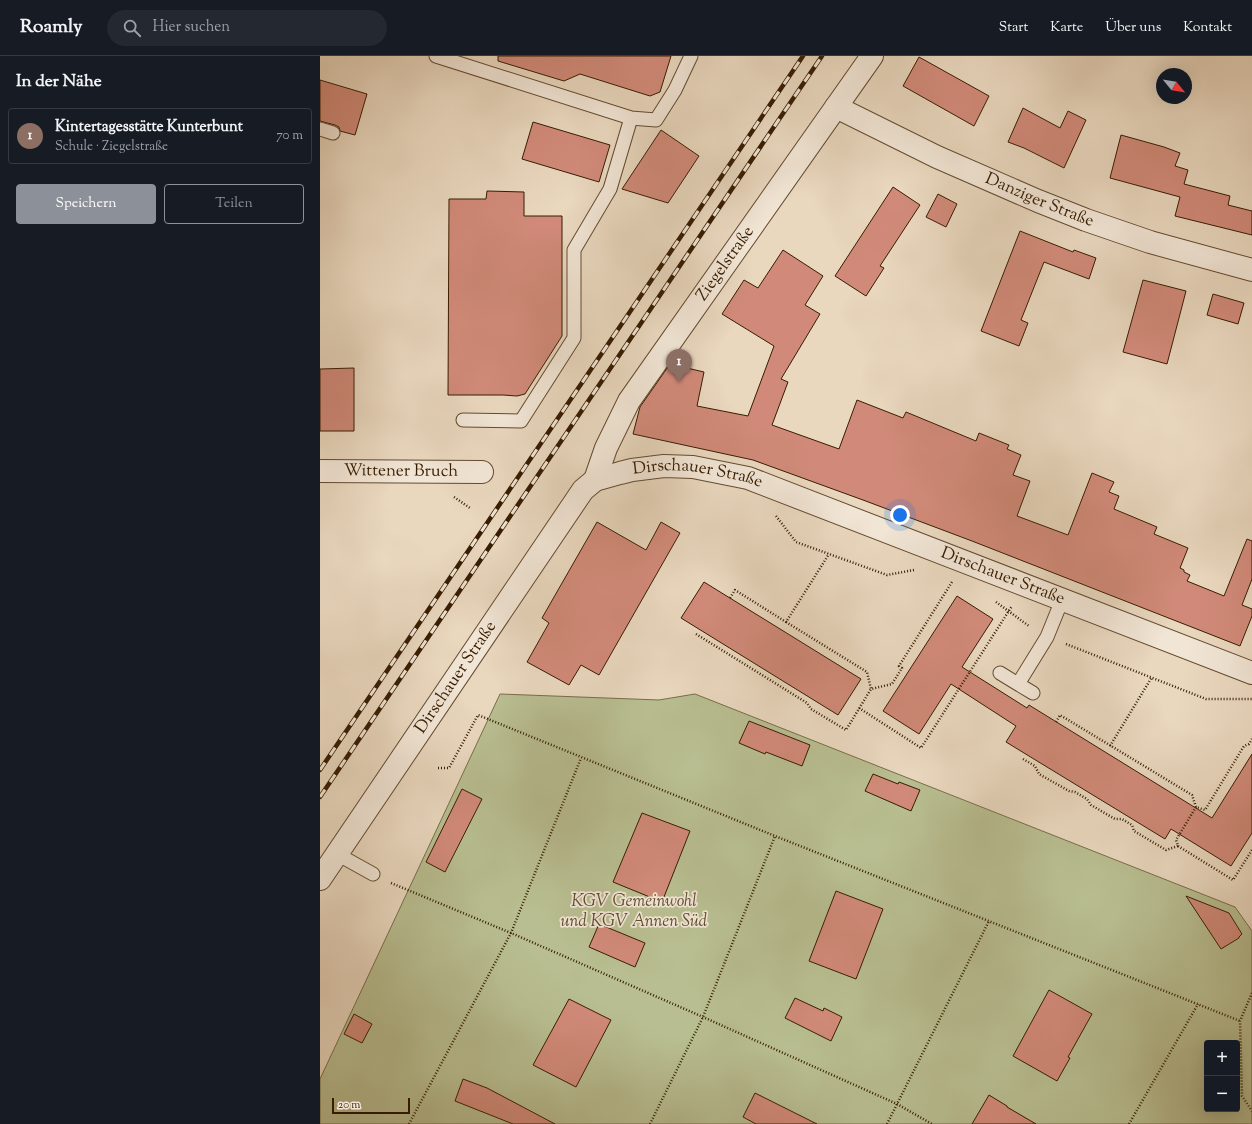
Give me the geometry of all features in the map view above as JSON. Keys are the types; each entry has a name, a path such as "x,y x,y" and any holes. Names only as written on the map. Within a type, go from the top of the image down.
{"street":[{"name":"Ziegelstraße","path":"595,480 606,448 629,401 872,56"},
{"name":"Danziger Straße","path":"836,107 937,157 1086,220 1150,242 1252,270"},
{"name":"Dirschauer Straße","path":"320,879 583,490 595,480 632,470 664,466 693,467 748,478 1252,673"},
{"name":"Wittener Bruch","path":"320,471 482,472"}],"lane":[{"path":"436,56 631,118 656,120 675,90 692,56"},
{"path":"463,420 521,421 574,338 574,250 610,188 631,118"},
{"path":"320,129 333,132"},
{"path":"1018,684 1047,637 1062,600"},
{"path":"1000,673 1033,693"},
{"path":"337,854 373,874"}],"path":[{"path":"770,487 764,501 796,542 887,575 920,568"},
{"path":"786,622 829,554"},
{"path":"871,688 892,684 902,668 899,666 954,579"},
{"path":"859,708 921,748 1013,605 1021,584"},
{"path":"696,634 846,730 871,688 867,672 735,590 730,598"},
{"path":"992,599 1047,637 1206,699 1252,699"},
{"path":"1110,746 1152,677"},
{"path":"1056,722 1060,714 1192,795 1196,807 1176,840 1178,846 1233,880 1252,850"},
{"path":"438,768 449,768 478,715 775,836 1240,1021"},
{"path":"1196,807 1205,810 1244,746 1249,744 1252,739"},
{"path":"409,1124 512,933 581,758"},
{"path":"1023,759 1035,766 1039,774 1069,792 1075,792 1087,799 1091,805 1115,819 1122,819 1132,825 1134,832 1166,850 1178,846"},
{"path":"650,1124 703,1017 775,836"},
{"path":"389,882 512,933 703,1017 897,1104 932,1124"},
{"path":"887,1124 989,921"},
{"path":"1252,993 1240,1021 1242,1096 1252,1111"},
{"path":"1129,1124 1198,1004"}],"green space":[{"name":"KGV Gemeinwohl und KGV Annen Süd","path":"500,694 659,700 695,694 1235,907 1252,931 1252,1124 320,1124 320,1079"}],"building":[{"path":"498,56 671,56 660,92 650,96 580,74 564,81 498,61"},
{"path":"919,57 989,96 974,126 903,86"},
{"path":"320,80 367,94 355,135 340,131 339,127 335,125 320,121"},
{"path":"1023,108 1060,128 1068,111 1086,120 1064,168 1024,148 1008,142"},
{"path":"533,122 610,145 599,182 522,159"},
{"path":"661,130 699,156 668,203 622,189"},
{"path":"1121,135 1180,153 1175,166 1188,170 1184,184 1230,196 1228,205 1252,211 1252,235 1175,216 1180,197 1110,178"},
{"path":"893,187 920,205 880,266 884,268 866,296 835,276"},
{"path":"487,191 524,192 524,216 562,216 562,336 525,394 517,396 448,395 449,199 486,199"},
{"path":"938,194 957,204 946,227 926,217"},
{"path":"1020,231 1073,252 1074,250 1096,258 1089,279 1044,262 1021,320 1028,323 1019,346 981,331"},
{"path":"783,250 823,276 805,305 820,314 781,379 788,382 772,425 839,449 857,400 903,418 906,412 976,441 979,433 1009,445 1007,449 1021,455 1013,475 1030,481 1017,516 1068,535 1092,473 1114,482 1109,492 1119,496 1114,509 1157,527 1154,534 1188,548 1180,568 1190,575 1187,581 1224,596 1247,539 1252,541 1252,579 1242,605 1252,609 1252,616 1240,646 972,541 753,460 633,434 640,407 670,364 704,372 697,406 748,416 774,346 722,314 744,280 758,288"},
{"path":"1143,280 1186,291 1167,364 1123,352"},
{"path":"1213,294 1244,303 1238,324 1207,315"},
{"path":"354,368 354,431 320,431 320,369"},
{"path":"597,522 646,550 661,522 680,533 599,675 581,665 569,685 527,662 549,623 542,618"},
{"path":"704,582 861,679 838,715 681,618"},
{"path":"957,596 993,619 962,667 1027,708 1029,705 1212,818 1252,754 1252,833 1231,866 1171,829 1165,839 1006,742 1016,726 951,684 919,734 883,711"},
{"path":"749,721 810,745 802,766 766,752 765,754 739,743"},
{"path":"873,774 898,784 899,782 920,790 911,811 865,791"},
{"path":"462,789 482,799 445,872 426,862"},
{"path":"642,813 690,831 662,902 613,882"},
{"path":"836,891 883,909 856,979 809,961"},
{"path":"1186,896 1229,913 1242,934 1239,938 1221,949"},
{"path":"599,924 645,943 635,967 589,947"},
{"path":"1049,990 1092,1014 1068,1057 1070,1058 1057,1081 1013,1056"},
{"path":"795,998 823,1011 824,1008 842,1017 831,1041 785,1018"},
{"path":"569,999 611,1020 576,1087 533,1065"},
{"path":"354,1014 372,1024 362,1043 344,1034"},
{"path":"463,1079 487,1088 555,1124 513,1124 455,1101"},
{"path":"755,1093 817,1124 756,1124 743,1117"},
{"path":"989,1095 1007,1107 1036,1124 972,1124"}],"railway":[{"path":"320,770 803,56"},
{"path":"320,797 822,56"}],"place":[{"name":"Kintertagesstätte Kunterbunt","path":"679,382"}]}
